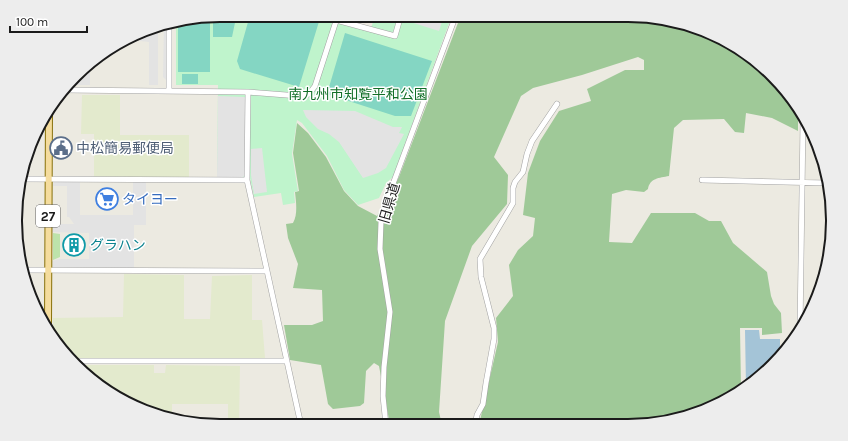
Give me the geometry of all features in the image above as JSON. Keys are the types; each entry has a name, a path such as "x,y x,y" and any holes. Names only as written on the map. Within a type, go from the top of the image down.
{"main road":[{"name":"27","path":"48,318 49,121"}],"street":[{"path":"71,90 248,92 299,96 309,94 315,86 336,22"},
{"path":"350,22 395,36 399,22"},
{"name":"旧県道","path":"385,419 383,396 384,367 390,312 380,249 381,222 384,208 453,22"},
{"path":"169,29 169,91"},
{"path":"248,92 247,180 299,419"},
{"path":"476,419 483,404 494,339 494,328 484,294 481,277 480,258 513,203 513,188 515,182 523,172 532,141 557,104"},
{"path":"800,318 803,128"},
{"path":"27,179 247,180"},
{"path":"702,180 822,183"},
{"path":"29,270 267,270"},
{"path":"80,361 287,361"}],"green space":[{"name":"南九州市知覧平和公園","path":"208,22 334,22 370,32 373,22 449,22 393,177 386,183 379,198 358,205 344,190 327,156 302,123 297,120 292,154 298,191 294,192 295,203 283,205 281,193 254,197 250,178 217,178 218,85 176,85 176,27 182,26"},
{"path":"210,22 210,72 178,72 178,27"},
{"path":"213,22 235,22 232,37 213,37"},
{"path":"248,22 319,22 299,87 240,69 237,61"},
{"path":"458,22 640,22 679,29 703,37 738,55 768,80 793,110 798,119 798,131 772,118 746,113 744,133 735,132 724,119 683,120 674,128 669,176 658,178 653,181 644,192 626,190 612,194 609,242 632,243 651,213 695,213 709,221 721,221 733,243 767,272 771,296 774,304 781,313 782,333 762,335 762,328 740,328 741,384 715,399 679,412 640,419 480,419 498,342 496,318 513,296 509,265 518,250 533,236 535,218 523,215 528,173 540,141 559,111 591,101 587,89 625,70 644,70 644,60 638,57 582,75 533,88 521,96 494,157 508,175 507,204 472,246 445,321 439,412 441,419 389,419 379,366 374,363 366,371 364,403 360,406 333,409 328,404 321,365 290,360 284,325 312,325 323,321 322,290 293,288 298,264 288,238 286,224 293,223 295,219 295,192 299,191 293,153 297,123 308,133 326,157 344,191 358,206 377,216 399,177"},
{"path":"345,33 432,61 411,116 395,116 327,94"},
{"path":"182,74 198,74 198,84 182,84"},
{"path":"82,95 120,95 120,135 189,135 189,177 94,177 94,134 81,134"},
{"path":"53,233 60,234 60,257 53,260"},
{"path":"124,274 184,275 184,319 210,319 212,276 252,275 252,320 262,320 265,358 77,358 53,327 53,318 123,317"},
{"path":"84,365 154,365 154,373 165,373 166,365 240,366 239,419 228,419 228,404 172,404 172,413 133,399 110,386"}],"shaded area":[{"path":"410,22 442,22 439,31"},
{"path":"167,30 167,81 163,77 164,31"},
{"path":"158,33 158,85 149,85 149,42 140,41 140,39"},
{"path":"90,71 90,85 76,85"},
{"path":"218,96 246,98 245,175 243,177 217,177"},
{"path":"303,110 355,111 393,127 402,127 399,133 404,134 386,168 378,173 363,178 339,142 329,134 318,129 306,117"},
{"path":"262,148 267,192 254,194 251,175 251,149"},
{"path":"80,181 80,215 133,215 133,181 146,181 146,225 134,225 134,268 52,267 52,261 59,259 89,259 89,233 52,232 52,224 74,224 69,217 67,217 67,186 53,186 54,182"},
{"path":"745,330 759,330 760,339 780,339 780,347 777,351 768,361 746,380"}],"place":[{"name":"中松簡易郵便局","path":"61,148"},
{"name":"タイヨー","path":"107,199"},
{"name":"グラハン","path":"74,245"}]}
